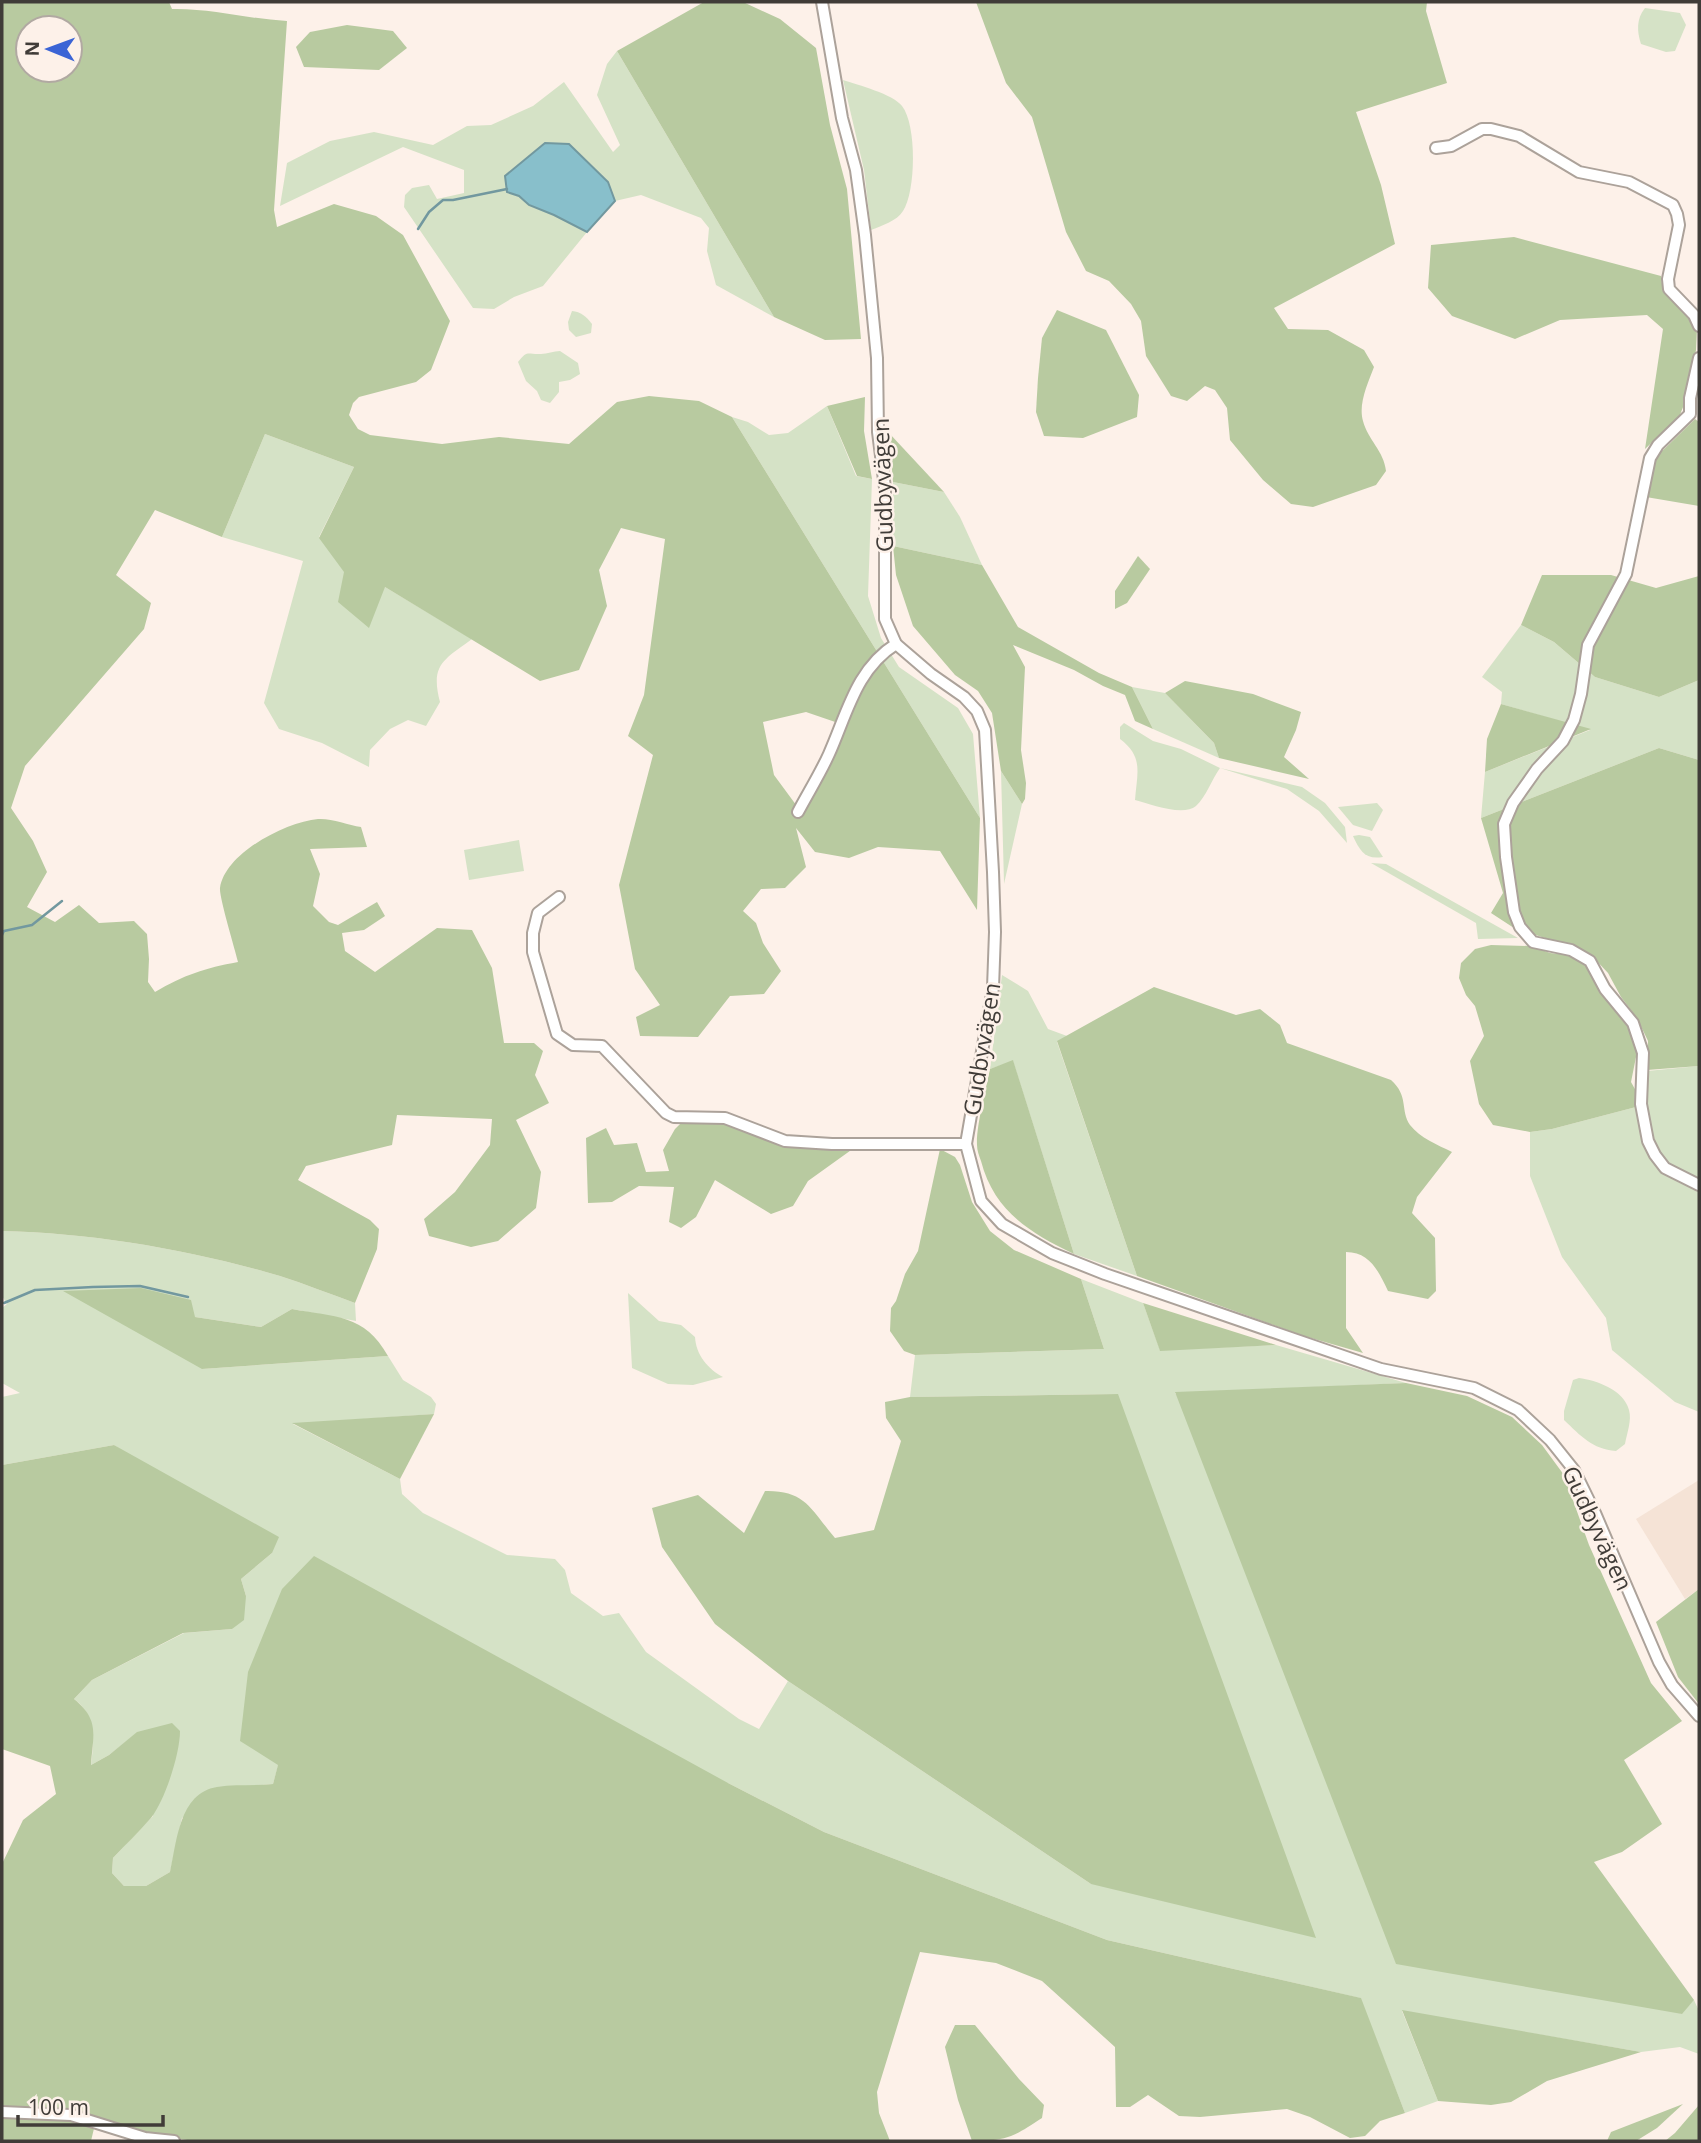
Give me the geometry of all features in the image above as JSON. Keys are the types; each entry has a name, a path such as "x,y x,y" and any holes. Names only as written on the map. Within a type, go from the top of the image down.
{"street":[{"name":"Gudbyvägen","path":"822,2 842,118 856,170 865,235 877,358 878,432 885,488 885,619 895,644 964,697 977,711 985,730 995,932 993,988 966,1144 981,1201 1002,1224 1052,1253 1105,1274 1381,1369 1474,1388 1518,1410 1550,1440 1574,1470 1659,1662 1672,1685 1699,1717"},
{"path":"1436,148 1451,146 1482,129 1491,129 1519,136 1579,172 1629,182 1673,205 1678,214 1679,225 1668,279 1669,289 1694,315 1699,326"},
{"path":"1699,358 1690,398 1695,412 1658,445 1650,458 1626,574 1587,645 1581,694 1574,720 1563,741 1537,769 1513,803 1504,824 1514,912 1520,927 1533,942 1571,950 1590,961 1605,989 1633,1023 1639,1038 1643,1053 1641,1104 1648,1141 1665,1168 1699,1185"},
{"path":"798,812 829,754 854,690 884,652 895,644"},
{"path":"559,897 538,913 533,943 536,964 557,1034 572,1045 602,1046 666,1113 674,1117 725,1118 785,1140 832,1144 966,1144"},
{"path":"2,2112 71,2115 145,2138 174,2141"}],"shaded area":[{"path":"1699,1480 1699,1589 1685,1599 1636,1519"}],"green space":[{"path":"2,2 169,2 172,9 287,21 274,210 277,227 334,204 376,216 403,235 450,321 431,370 416,382 359,397 353,403 349,415 358,429 370,435 442,444 499,437 569,444 617,402 649,396 699,401 732,417 980,818 977,910 940,851 878,847 849,858 815,852 796,828 806,867 785,888 761,889 743,911 756,923 763,943 781,971 764,994 730,996 698,1037 640,1036 636,1017 660,1005 635,969 619,885 653,755 628,736 644,695 665,539 621,528 599,570 607,606 579,670 540,681 385,587 369,628 338,602 344,572 319,538 354,467 265,434 222,537 155,510 116,575 151,603 144,629 25,766 11,808 33,841 47,872 27,907 55,922 79,905 99,923 134,921 147,934 148,982 155,992 195,973 238,962 220,888 224,875 245,852 274,833 305,821 323,819 361,827 367,847 310,849 320,874 313,906 329,922 338,925 377,902 385,916 364,930 342,933 345,951 375,972 437,928 472,930 492,968 504,1043 534,1043 543,1051 535,1075 549,1103 516,1120 541,1172 536,1208 498,1241 471,1247 429,1236 424,1219 455,1192 490,1145 492,1119 397,1115 392,1145 306,1166 298,1180 370,1220 379,1229 377,1249 355,1303 280,1276 212,1258 107,1239 2,1231","holes":["806,712 844,725 802,813 774,775 763,722"]},
{"path":"704,2 743,2 780,19 816,48 830,125 847,189 861,339 825,340 774,317 617,51"},
{"path":"976,2 1427,2 1426,11 1447,83 1356,112 1381,185 1395,244 1274,308 1288,329 1328,330 1364,350 1374,367 1364,394 1362,414 1365,428 1385,464 1386,471 1376,485 1313,507 1291,504 1263,480 1230,440 1227,408 1215,390 1205,386 1187,401 1171,396 1146,356 1141,321 1131,304 1109,281 1086,271 1066,232 1032,117 1006,83"},
{"path":"1645,8 1680,13 1686,25 1675,51 1666,52 1641,44 1638,26"},
{"path":"347,25 393,31 407,48 379,70 304,67 296,47 310,32"},
{"path":"617,51 774,317 716,285 707,251 709,228 701,218 641,195 615,201 608,182 505,176 507,192 587,232 543,286 514,297 494,309 473,308 404,207 405,195 412,188 429,185 437,199 464,193 464,170 403,147 280,206 287,163 330,141 374,132 433,145 467,126 491,125 533,106 564,82 613,152 620,145 597,95 607,64"},
{"path":"843,80 875,90 897,102 907,115 910,128 913,158 907,202 897,218 871,230 864,170"},
{"path":"1514,237 1661,276 1663,292 1689,316 1697,329 1688,395 1679,417 1645,449 1663,329 1647,315 1560,320 1515,339 1452,316 1428,288 1431,245"},
{"path":"1057,310 1106,330 1139,395 1137,417 1083,438 1044,436 1036,412 1042,338"},
{"path":"572,311 581,313 590,321 591,333 576,337 569,330 568,322"},
{"path":"560,351 578,363 580,374 559,382 559,392 550,403 541,400 537,391 526,381 518,362 526,354"},
{"path":"865,397 864,431 872,479 857,476 827,406"},
{"path":"827,406 856,476 872,479 868,596 881,638 899,667 958,708 973,734 980,818 732,417 748,422 769,435 788,433"},
{"path":"1695,419 1699,422 1699,506 1646,497 1653,460"},
{"path":"889,433 944,492 893,482"},
{"path":"265,434 354,467 319,537 385,587 472,639 447,658 438,671 437,689 440,702 426,726 408,720 390,729 370,750 369,767 322,743 279,729 264,703 303,561 222,537"},
{"path":"893,482 944,492 960,517 982,565 893,546"},
{"path":"893,546 982,565 1018,627 1099,673 1132,687 1153,729 1135,721 1125,695 1013,645 1025,667 1021,750 1026,783 1022,804 1001,771 992,713 978,691 955,675 913,626 896,575"},
{"path":"1138,556 1150,569 1127,603 1115,609 1115,591"},
{"path":"1542,575 1611,575 1656,588 1699,576 1699,680 1659,697 1595,677 1554,642 1521,625"},
{"path":"1521,625 1554,642 1595,677 1659,697 1699,680 1699,760 1659,748 1481,818 1485,772 1590,730 1501,704 1502,692 1482,677"},
{"path":"1185,681 1253,694 1301,712 1284,757 1309,779 1219,758 1214,743 1165,693"},
{"path":"1132,687 1165,693 1214,743 1219,758 1153,729"},
{"path":"1501,704 1591,729 1485,772 1487,739"},
{"path":"1124,723 1153,741 1181,749 1220,768 1196,806 1175,810 1135,800 1136,759 1120,739 1120,727"},
{"path":"1659,748 1699,760 1699,1066 1647,1070 1648,1041 1637,1018 1608,973 1593,957 1573,947 1514,928 1491,913 1503,893 1481,818"},
{"path":"1220,768 1302,787 1325,803 1345,827 1347,843 1319,811 1287,789"},
{"path":"1001,771 1022,804 1004,884 1004,883"},
{"path":"1377,803 1383,810 1372,831 1353,825 1338,807"},
{"path":"1353,836 1370,837 1383,857 1367,856"},
{"path":"519,840 524,871 469,880 464,850"},
{"path":"1371,863 1386,864 1518,938 1478,939 1476,923"},
{"path":"1491,945 1531,946 1550,953 1569,955 1587,967 1595,977 1602,995 1627,1026 1638,1047 1631,1082 1636,1091 1636,1107 1552,1129 1530,1132 1493,1125 1479,1104 1470,1061 1484,1036 1475,1006 1466,995 1459,978 1461,963 1475,949"},
{"path":"1002,975 1028,991 1048,1029 1067,1036 1057,1042 1137,1276 1074,1254 1013,1061 990,1069"},
{"path":"1154,987 1236,1015 1260,1009 1280,1025 1287,1043 1391,1080 1400,1092 1405,1114 1414,1130 1452,1152 1417,1197 1412,1213 1435,1238 1436,1291 1428,1299 1388,1291 1373,1264 1361,1255 1346,1252 1346,1328 1363,1353 1304,1336 1137,1276 1057,1041"},
{"path":"1013,1060 1074,1254 1029,1229 1005,1207 987,1178 979,1155 978,1128 990,1069"},
{"path":"1699,1066 1699,1181 1673,1168 1658,1153 1648,1119 1647,1071"},
{"path":"1636,1107 1643,1138 1654,1160 1671,1175 1699,1191 1699,1412 1675,1402 1612,1350 1606,1318 1562,1257 1530,1176 1530,1132 1552,1129"},
{"path":"722,1121 765,1140 797,1147 854,1148 808,1181 793,1206 771,1214 715,1180 696,1217 681,1228 669,1222 674,1187 639,1186 612,1202 588,1203 586,1138 606,1128 614,1145 637,1143 646,1172 669,1171 663,1150 682,1122"},
{"path":"940,1149 955,1157 960,1165 972,1202 990,1231 1014,1250 1081,1279 1104,1349 915,1355 904,1351 890,1331 891,1308 918,1251"},
{"path":"2,1231 107,1239 212,1258 280,1276 355,1303 356,1321 292,1309 261,1327 195,1317 202,1369 388,1356 403,1380 431,1397 436,1404 434,1414 293,1424 400,1479 402,1494 423,1513 507,1555 555,1559 565,1570 571,1593 603,1616 619,1613 646,1652 739,1719 759,1729 788,1681 1091,1884 1118,1394 910,1397 915,1355 1104,1349 1081,1279 1143,1303 1160,1350 1276,1345 1406,1383 1175,1393 1681,2014 1694,2000 1699,2011 1699,2054 1680,2047 1641,2052 1402,2011 1438,2101 1405,2113 1360,1998 1107,1940 824,1832 728,1783 278,1766 273,1784 251,1786 182,1818 170,1872 146,1886 124,1886 112,1873 113,1858 153,1816 138,1732 109,1755 91,1765 93,1738 90,1721 81,1705 74,1699 92,1680 184,1633 232,1629 246,1596 241,1579 272,1553 114,1445 2,1465 2,1397 20,1393 2,1383 2,1308 7,1304 2,1296"},
{"path":"141,1288 191,1300 195,1317 261,1327 292,1309 335,1316 369,1332 388,1356 202,1369 63,1291"},
{"path":"628,1293 659,1321 681,1325 695,1337 704,1361 723,1377 693,1385 668,1384 632,1368"},
{"path":"1143,1303 1276,1345 1160,1351"},
{"path":"1579,1378 1608,1387 1626,1403 1630,1414 1629,1427 1625,1444 1616,1451 1593,1445 1564,1420 1573,1380"},
{"path":"1406,1383 1467,1396 1512,1417 1542,1445 1564,1475 1589,1545 1651,1683 1682,1721 1624,1760 1662,1824 1622,1852 1594,1862 1694,2000 1682,2014 1396,1964 1175,1392"},
{"path":"1118,1394 1316,1938 1091,1884 788,1681 715,1624 662,1547 652,1508 698,1495 744,1533 765,1491 790,1494 799,1498 835,1538 874,1530 901,1441 886,1418 885,1402 910,1397"},
{"path":"434,1414 400,1479 292,1423"},
{"path":"114,1445 279,1537 272,1553 241,1579 246,1596 244,1620 232,1629 183,1633 92,1680 74,1699 91,1721 91,1765 109,1755 137,1732 172,1723 180,1731 175,1764 156,1810 113,1858 112,1873 124,1886 146,1886 170,1872 178,1834 187,1809 204,1791 224,1786 273,1784 278,1765 240,1741 248,1672 282,1589 314,1556 728,1783 824,1832 1107,1940 1361,1998 1405,2113 1380,2121 1365,2136 1350,2138 1310,2117 1287,2109 1200,2117 1179,2116 1148,2095 1130,2107 1116,2107 1115,2047 1042,1981 996,1963 920,1952 877,2092 879,2113 890,2141 194,2141 147,2134 96,2120 91,2141 2,2141 2,1864 23,1820 56,1794 50,1766 2,1749 2,1465"},
{"path":"1699,1589 1699,1704 1678,1677 1656,1622"},
{"path":"1402,2010 1641,2052 1547,2081 1511,2102 1491,2105 1438,2101"},
{"path":"955,2025 975,2025 1044,2105 1042,2118 1009,2137 972,2141 958,2100 945,2047"},
{"path":"1683,2104 1657,2128 1636,2141 1607,2141 1611,2132"},
{"path":"1699,2105 1699,2141 1665,2141 1675,2133"}],"water":[{"path":"545,143 569,144 608,182 615,201 587,232 507,192 505,176"}],"waterway":[{"path":"418,229 429,212 443,200 507,189"},
{"path":"2,935 4,931 32,925 62,901"},
{"path":"4,1303 35,1290 93,1287 140,1286 188,1297"}]}
